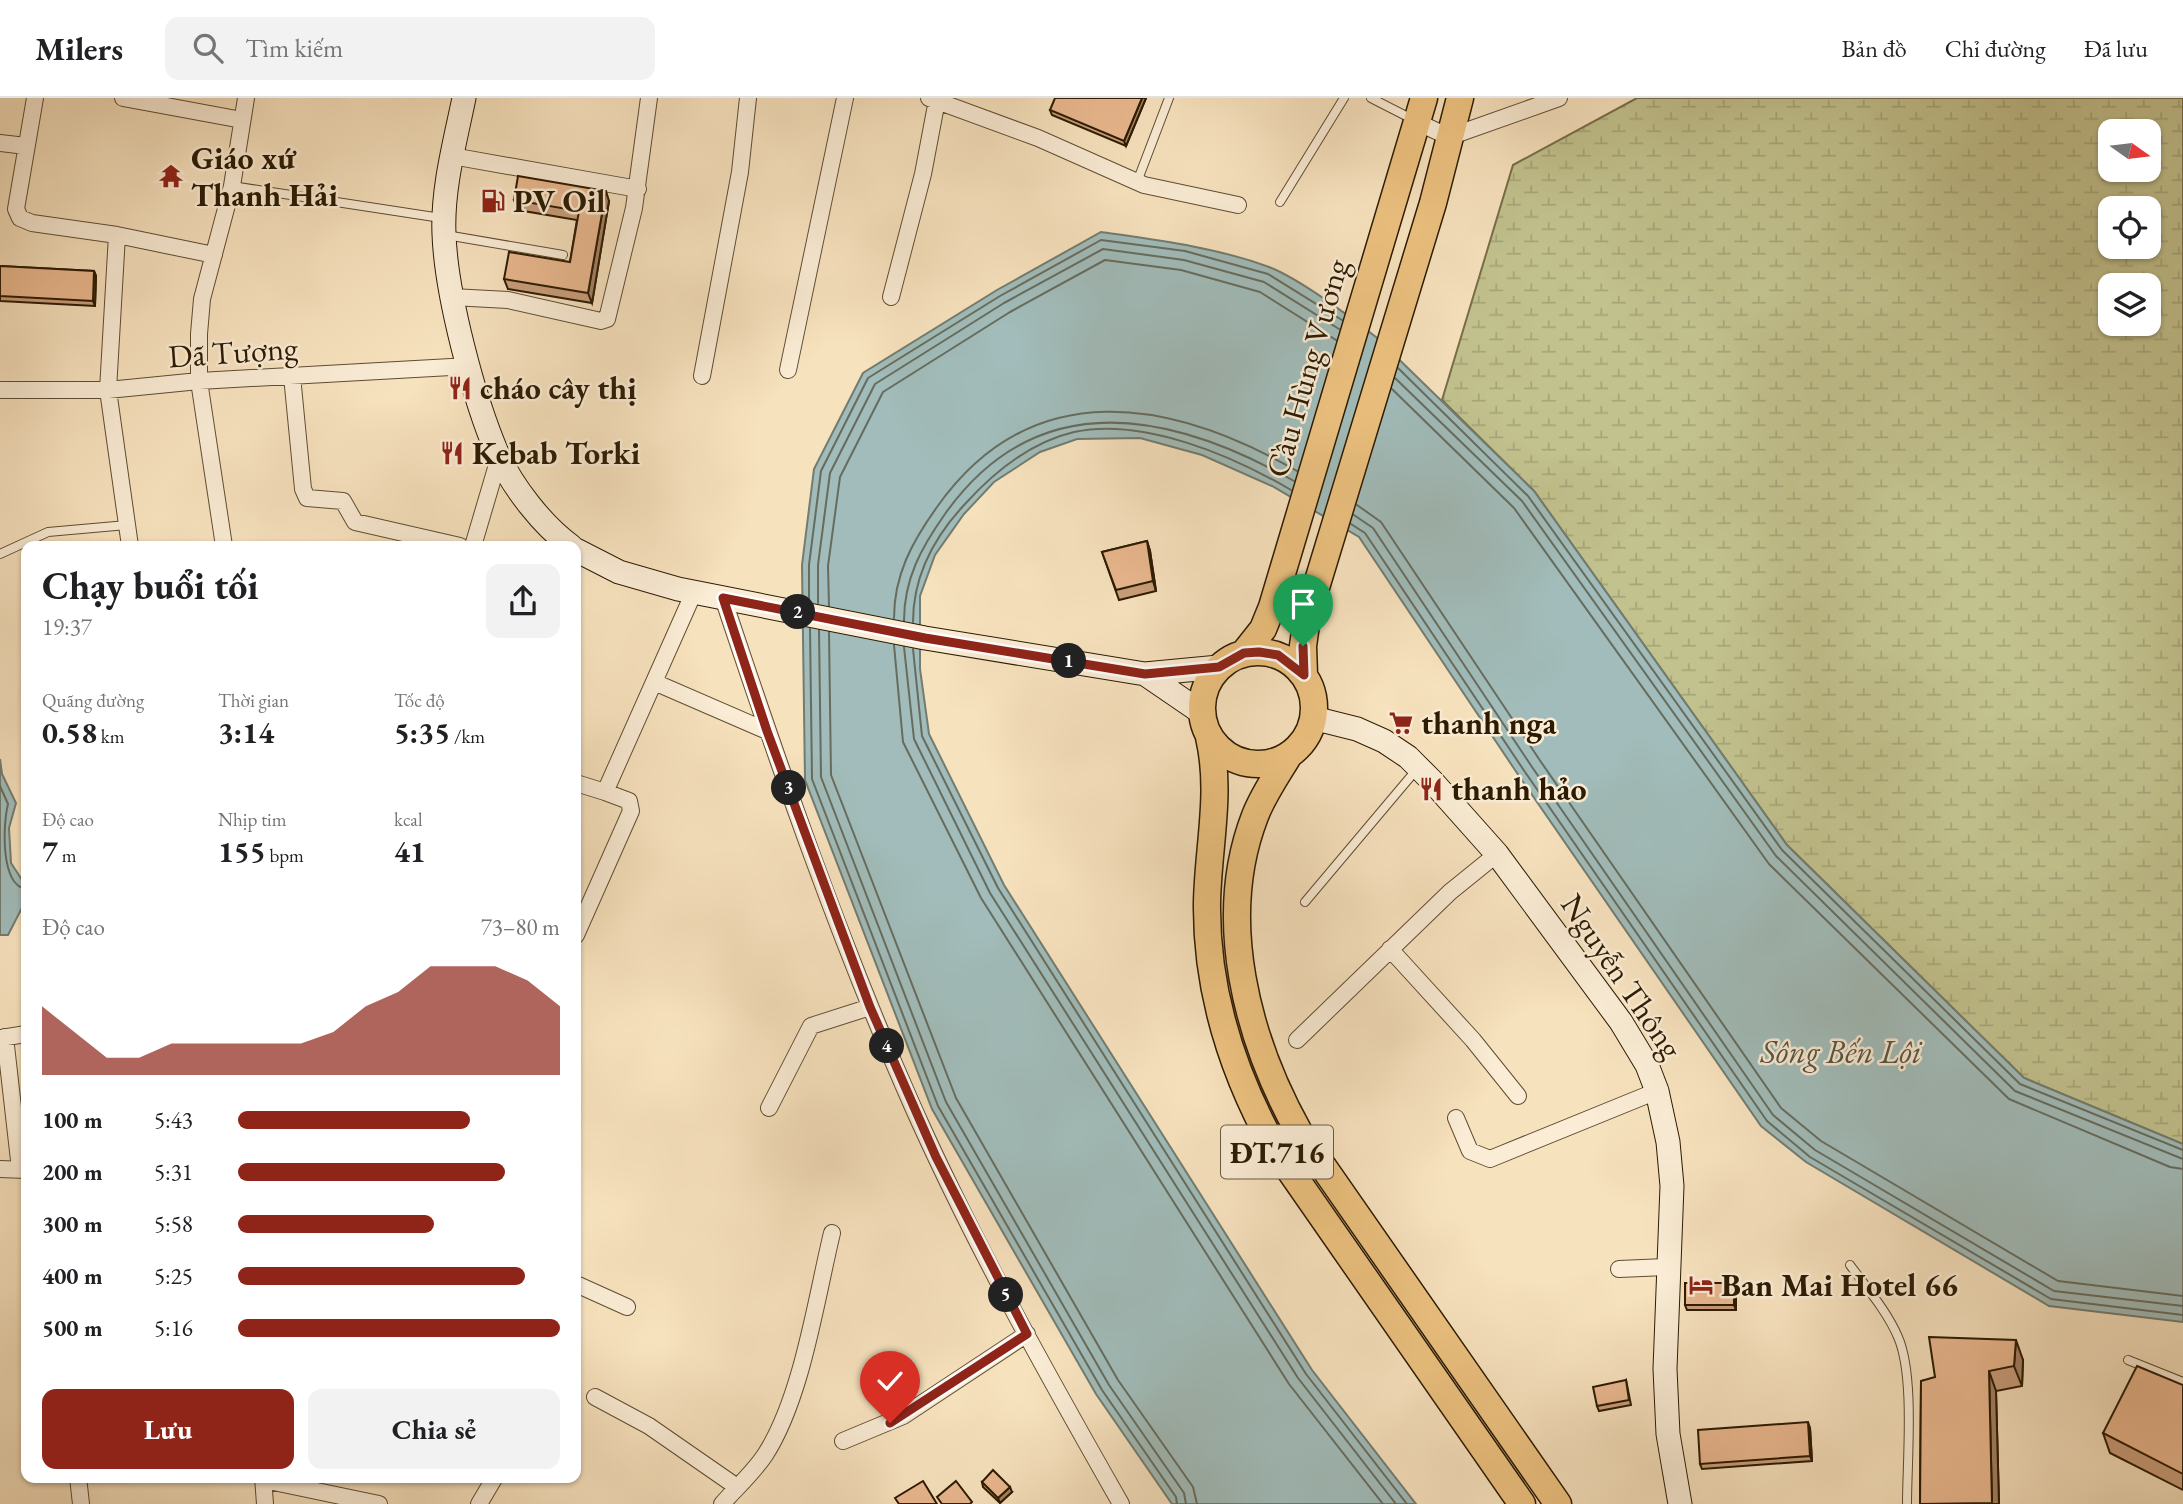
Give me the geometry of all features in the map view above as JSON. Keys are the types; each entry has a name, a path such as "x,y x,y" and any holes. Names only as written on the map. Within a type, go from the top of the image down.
{"main road":[{"path":"464,98 452,156 444,227 452,297 469,366 499,458 539,515 566,541"},
{"path":"1145,674 1205,725 1225,754 1245,764 1275,762 1300,746 1313,718 1314,702 1304,675 1303,646 1307,617 1433,203 1460,98"},
{"name":"Cầu Hùng Vương","path":"1244,653 1263,629 1285,562 1420,110"},
{"path":"581,553 619,572 694,592 925,638 1145,674 1219,667 1244,653 1278,655 1304,675"},
{"path":"1205,725 1205,689 1219,667"},
{"name":"Nguyễn Thông","path":"1313,718 1357,729 1384,741 1419,767 1497,854 1621,1022 1647,1065 1657,1091 1668,1142 1672,1186 1666,1267 1665,1369 1668,1434 1680,1504"},
{"name":"ĐT.716","path":"1205,725 1216,784 1207,904 1210,946 1217,998 1236,1068 1252,1107 1275,1149 1522,1504"},
{"name":"ĐT.716","path":"1289,755 1255,815 1238,887 1237,933 1245,992 1260,1047 1278,1094 1299,1132 1558,1504"}],"street":[{"path":"35,98 16,209 20,218 32,223 117,235 214,256"},
{"path":"123,98 242,120"},
{"path":"223,541 199,381 202,299 232,187 246,98"},
{"path":"452,297 508,300 601,321 607,319 638,189 649,98"},
{"path":"702,376 740,172 748,98"},
{"path":"788,370 845,98"},
{"path":"1420,110 1449,137 1559,98"},
{"path":"891,297 923,174 933,99 1038,138 1137,182 1238,205"},
{"path":"0,143 26,146"},
{"path":"452,156 638,189"},
{"path":"117,235 108,390 129,541"},
{"name":"Dã Tượng","path":"0,390 108,390 199,381 469,366"},
{"path":"292,376 303,489 307,498 343,501 355,522 438,541"},
{"path":"474,541 499,458"},
{"path":"605,792 694,592"},
{"path":"723,598 767,731 870,1007 945,1176 1056,1391 1121,1504"},
{"path":"654,682 767,731"},
{"path":"581,785 629,801 631,811 581,924"},
{"path":"1297,1040 1450,892 1497,854"},
{"path":"1390,949 1473,1040 1518,1096"},
{"path":"769,1108 811,1026 870,1007"},
{"path":"21,1035 3,1037 21,1157"},
{"path":"1456,1118 1470,1151 1490,1159 1657,1091"},
{"path":"0,1169 21,1170"},
{"path":"722,1504 770,1447 791,1394 832,1233"},
{"path":"1619,1269 1666,1267"},
{"path":"581,1286 627,1307"},
{"path":"843,1441 903,1416 1027,1334"},
{"path":"595,1397 649,1426 737,1487"},
{"path":"79,1483 81,1504"},
{"path":"263,1483 265,1504"},
{"path":"282,1483 379,1504"},
{"path":"479,1504 491,1483"}],"lane":[{"path":"1137,182 1170,98"},
{"path":"1280,202 1344,98"},
{"path":"1371,98 1420,110"},
{"path":"232,187 444,227 564,255"},
{"path":"28,541 48,532 127,525"},
{"path":"0,554 21,544"},
{"path":"1305,902 1419,767"},
{"path":"1850,1265 1898,1335 1903,1351 1907,1374 1907,1504"},
{"path":"2128,1360 2183,1382"}],"green space":[{"path":"1637,98 2183,98 2183,1144 2024,1078 1787,845 1534,491 1442,400 1513,165"}],"water":[{"name":"Sông Bến Lội","path":"1101,232 1207,249 1269,267 1309,289 1376,337 1534,491 1787,845 2024,1078 2183,1144 2183,1322 2049,1306 1806,1162 1761,1126 1519,776 1359,537 1272,486 1202,455 1140,438 1077,439 1040,452 994,482 964,514 935,555 920,596 920,669 929,734 1004,885 1312,1370 1416,1504 1172,1504 1096,1394 932,1109 805,780 802,565 814,469 863,373 997,290"},
{"path":"0,759 2,774 16,803 9,828 11,863 21,878 21,910 8,935 0,935"}],"building":[{"path":"1055,98 1142,98 1124,141 1050,110"},
{"path":"518,176 606,191 588,293 504,279 509,252 570,262 579,211 514,200"},
{"path":"0,266 94,271 93,301 0,296"},
{"path":"1147,541 1153,581 1116,590 1102,552"},
{"path":"1685,1283 1734,1283 1734,1305 1685,1305"},
{"path":"1929,1337 2016,1340 2014,1366 1989,1371 1992,1503 1920,1504 1921,1381 1935,1377"},
{"path":"2137,1366 2183,1385 2183,1474 2103,1433"},
{"path":"1626,1380 1629,1400 1597,1406 1593,1387"},
{"path":"1808,1422 1810,1456 1700,1464 1698,1430"},
{"path":"993,1470 1010,1487 998,1498 982,1482"},
{"path":"923,1481 937,1504 899,1504 895,1498"},
{"path":"956,1481 972,1502 942,1504 937,1497"}],"place":[{"name":"Giáo xứ Thanh Hải","path":"171,176"},
{"name":"PV Oil","path":"493,201"},
{"name":"cháo cây thị","path":"460,388"},
{"name":"Kebab Torki","path":"452,453"},
{"name":"thanh nga","path":"1401,723"},
{"name":"thanh hảo","path":"1431,789"},
{"name":"Ban Mai Hotel 66","path":"1701,1285"}],"route":[{"path":"890,1423 1027,1334 987,1261 936,1157 870,1007 767,731 723,598 925,638 1145,674 1219,667 1244,653 1259,652 1278,655 1304,675 1303,646"}]}
